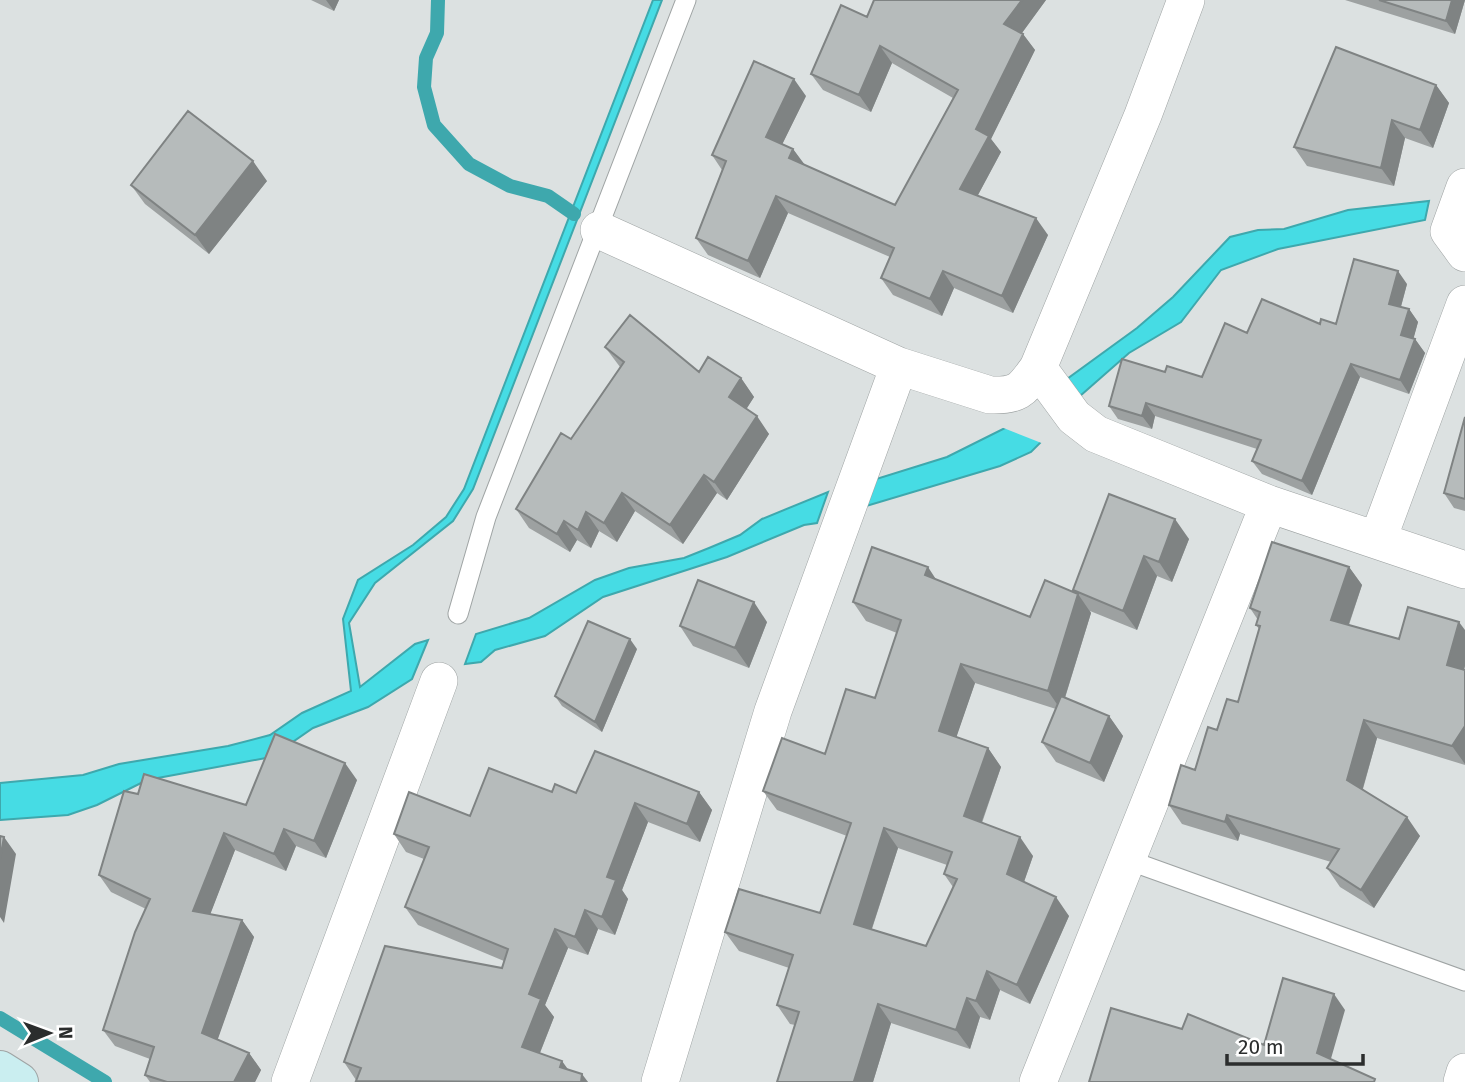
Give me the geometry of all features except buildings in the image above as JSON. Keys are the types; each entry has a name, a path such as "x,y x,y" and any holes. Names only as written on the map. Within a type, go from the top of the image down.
{"street":[{"path":"600,230 899,366 990,395 1022,391 1042,374 1186,0"},
{"path":"1457,239 1465,187"},
{"path":"1378,539 1457,353 1465,304"},
{"path":"660,1082 773,711 899,366"},
{"path":"1042,374 1074,417 1096,434 1269,503 1465,570"},
{"path":"1038,1082 1269,503"},
{"path":"290,1082 439,681"},
{"path":"0,1070 19,1082"},
{"path":"1462,1082 1465,1072"}],"lane":[{"path":"458,614 486,517 600,230 686,0"},
{"path":"1125,859 1465,981"}],"water":[{"path":"653,0 662,0 473,489 453,521 375,583 349,623 360,687 415,644 428,640 412,679 368,707 313,728 271,757 147,780 97,805 68,815 0,820 0,783 83,775 119,764 228,746 270,735 302,713 351,691 343,619 358,580 413,545 446,517 464,489"},
{"path":"1429,201 1425,220 1278,249 1221,270 1181,322 1129,353 1080,396 1067,379 1137,328 1173,297 1230,237 1258,230 1284,229 1348,210"},
{"path":"1060,423 1031,452 1000,466 863,507 873,480 947,457 1011,425"},
{"path":"828,492 817,523 804,525 727,557 603,597 545,636 495,650 481,662 465,664 476,634 529,618 595,580 629,568 684,558 709,548 740,535 762,519"}],"pier":[{"path":"1040,398 1062,426 1044,444 1001,427"}],"waterway":[{"path":"438,0 437,33 426,58 424,87 434,125 469,164 510,186 548,196 574,214"},
{"path":"0,1018 105,1082"}]}
